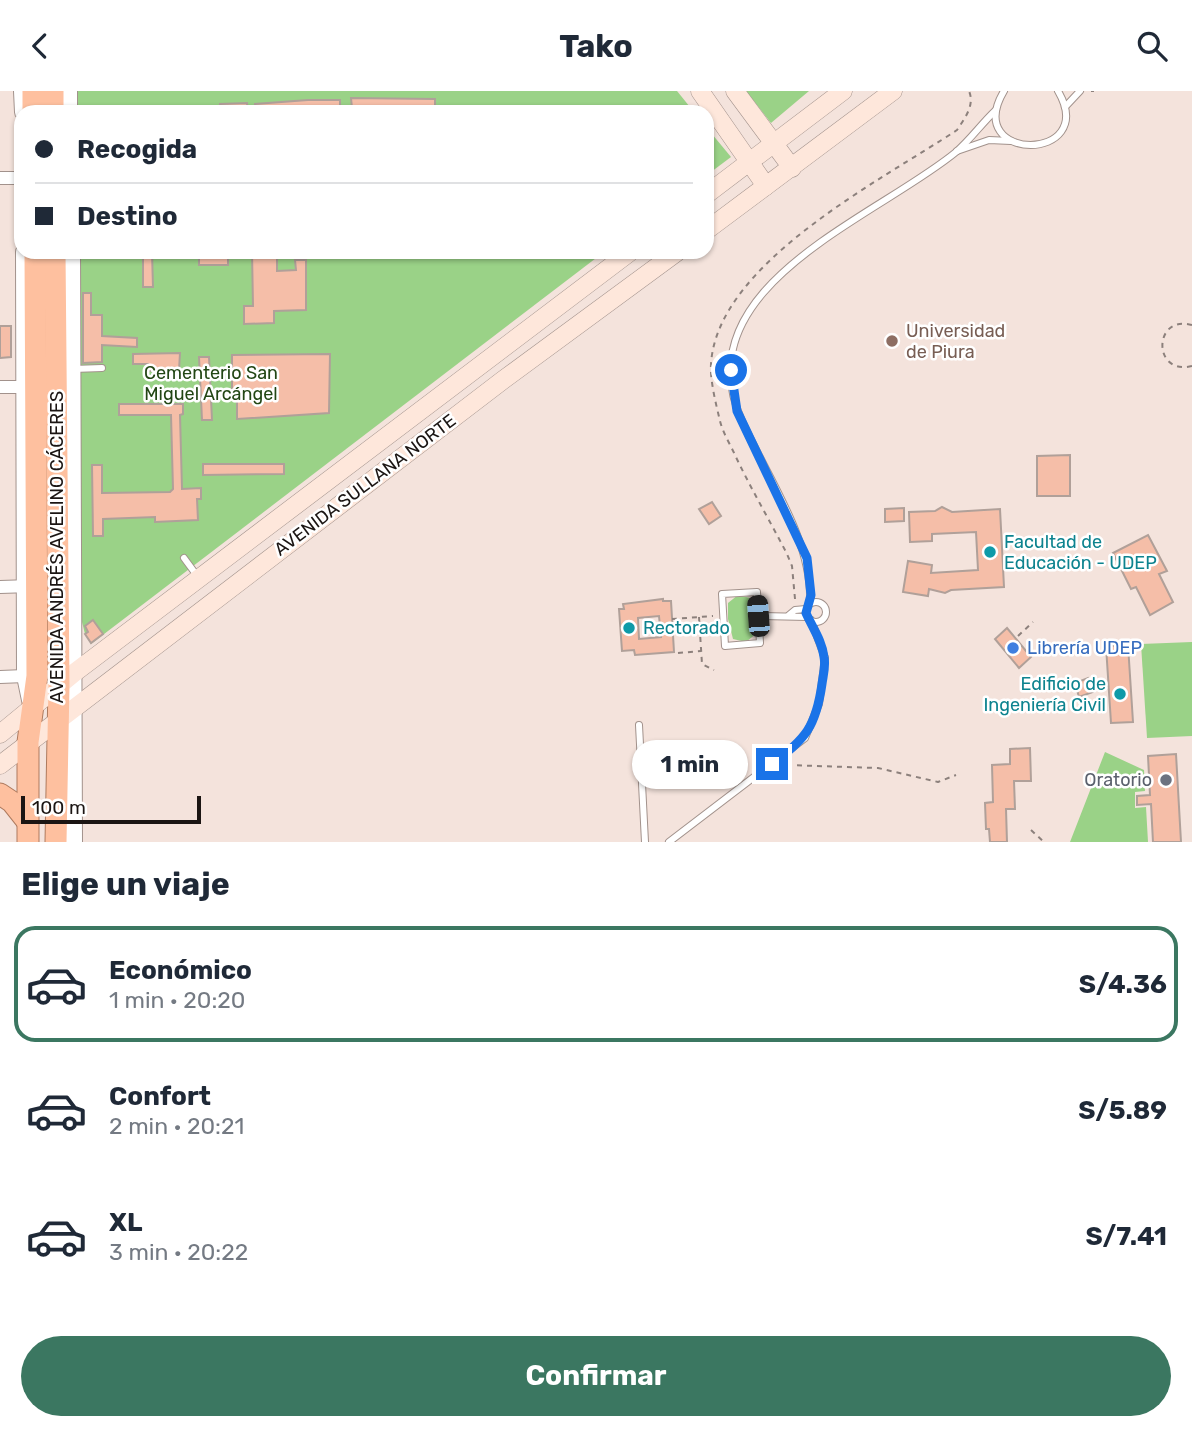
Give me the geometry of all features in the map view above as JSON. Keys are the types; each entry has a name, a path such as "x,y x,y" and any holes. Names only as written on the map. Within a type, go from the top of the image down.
{"highway":[{"name":"AVENIDA ANDRÉS AVELINO CÁCERES","path":"28,831 28,743 37,676 31,586 35,259"},
{"name":"AVENIDA ANDRÉS AVELINO CÁCERES","path":"55,259 66,679 57,721 56,842"},
{"path":"0,795 12,802 28,831"}],"main road":[{"path":"735,91 792,168"},
{"path":"714,189 843,91"},
{"path":"714,225 893,91"},
{"path":"714,112 766,186"},
{"name":"AVENIDA SULLANA NORTE","path":"0,733 66,679 621,259"},
{"name":"AVENIDA SULLANA NORTE","path":"2,757 28,743 503,380 667,259"}],"street":[{"name":"AVENIDA ANDRÉS AVELINO CÁCERES","path":"24,259 31,586 25,676 32,709"},
{"name":"AVENIDA ANDRÉS AVELINO CÁCERES","path":"72,259 73,369 66,679 75,707 74,842"},
{"path":"0,387 25,387"},
{"path":"0,587 31,586"},
{"path":"0,677 25,676"}],"lane":[{"path":"669,842 805,738 819,704 825,658 807,612 810,579 807,558 737,411 732,390 732,346 739,327 751,306 786,269 956,152 996,110 1003,91"},
{"path":"956,152 989,139 1012,141 1031,147 1050,141 1062,125 1065,107 1058,91"},
{"path":"1065,107 1080,91"},
{"path":"996,110 1000,127 1012,141"},
{"path":"73,369 102,368"},
{"path":"184,558 199,578"},
{"path":"810,579 823,605 824,617 817,635"},
{"path":"757,592 758,616 760,643 725,646 722,594 757,592"},
{"path":"758,616 807,612 817,602 823,605"},
{"path":"807,612 818,621 824,617"},
{"path":"639,725 645,842"}],"path":[{"path":"807,612 794,597 792,566 721,425 711,363 721,328 726,313 763,266 837,207 957,130 970,110 972,97 969,91"},
{"path":"1192,325 1181,324 1169,329 1162,348 1168,361 1175,366 1192,366"},
{"path":"672,619 706,616"},
{"path":"699,617 702,664 714,670"},
{"path":"1018,636 1033,622"},
{"path":"678,653 701,651"},
{"path":"772,764 878,768 938,782 956,775"},
{"path":"1031,829 1044,842"}],"green space":[{"path":"78,91 677,91 688,105 78,105"},
{"path":"746,91 809,91 771,123"},
{"path":"714,136 731,157 714,170"},
{"name":"Cementerio San Miguel Arcángel","path":"78,259 595,259 91,644 82,622"},
{"path":"738,595 750,598 756,614 757,633 746,642 733,639 728,619 728,603"},
{"path":"1192,642 1192,736 1147,738 1141,644"},
{"path":"1105,752 1144,770 1145,791 1135,792 1135,808 1146,807 1148,842 1070,842"}],"building":[{"path":"351,98 435,99 435,105 352,105"},
{"path":"308,100 340,100 340,105 255,104"},
{"path":"247,103 247,105 220,105"},
{"path":"143,259 152,259 153,287 143,287"},
{"path":"199,259 228,259 228,265 199,265"},
{"path":"252,259 277,259 277,271 296,270 295,260 306,260 306,310 274,311 274,323 244,324 244,306 253,306"},
{"path":"83,293 91,293 91,315 102,315 102,336 137,338 137,347 102,345 102,362 83,363"},
{"path":"0,326 11,326 11,357 0,358"},
{"path":"180,353 179,370 148,371 148,364 133,364 133,354"},
{"path":"330,354 329,413 237,419 237,391 232,391 232,355"},
{"path":"199,357 209,357 212,420 202,420"},
{"path":"119,404 183,404 183,414 180,415 182,489 201,488 201,499 197,499 198,520 155,522 155,517 103,519 103,536 93,536 92,465 102,465 102,493 170,492 173,489 171,415 119,415"},
{"path":"1070,455 1070,496 1037,496 1037,456"},
{"path":"203,464 284,464 284,474 203,475"},
{"path":"712,502 721,516 709,524 699,509"},
{"name":"Facultad de Educación - UDEP","path":"942,507 952,512 1000,509 1004,587 951,590 945,593 929,589 928,596 903,592 908,561 932,565 931,573 978,570 976,532 932,534 932,541 910,542 909,512 935,511"},
{"path":"904,508 904,521 885,522 885,509"},
{"path":"1148,535 1167,571 1159,574 1173,602 1150,615 1136,587 1131,589 1113,553"},
{"name":"Rectorado","path":"663,599 671,601 674,652 635,655 634,650 622,651 619,609 624,609 623,604","holes":["659,616 661,637 639,639 638,618"]},
{"path":"93,620 103,634 91,643 85,634 88,632 85,626"},
{"name":"Librería UDEP","path":"1007,628 1031,657 1019,668 995,639"},
{"name":"Edificio de Ingeniería Civil","path":"1128,645 1133,722 1111,723 1106,646"},
{"path":"1088,678 1093,692 1079,697 1075,683"},
{"path":"1030,748 1031,781 1014,781 1015,809 1006,809 1007,842 990,842 989,829 986,829 985,803 993,802 992,765 1010,764 1010,749"},
{"path":"1176,754 1181,842 1153,842 1151,804 1137,805 1137,796 1150,795 1148,756"}],"place":[{"name":"Universidad de Piura","path":"892,341"},
{"name":"Facultad de Educación - UDEP","path":"990,552"},
{"name":"Rectorado","path":"629,628"},
{"name":"Librería UDEP","path":"1013,648"},
{"name":"Edificio de Ingeniería Civil","path":"1120,694"},
{"name":"Oratorio","path":"1166,780"}],"route":[{"path":"731,370 737,411 807,558 811,595 806,613 816,630 825,658 819,704 812,726 805,738 772,764"}]}
